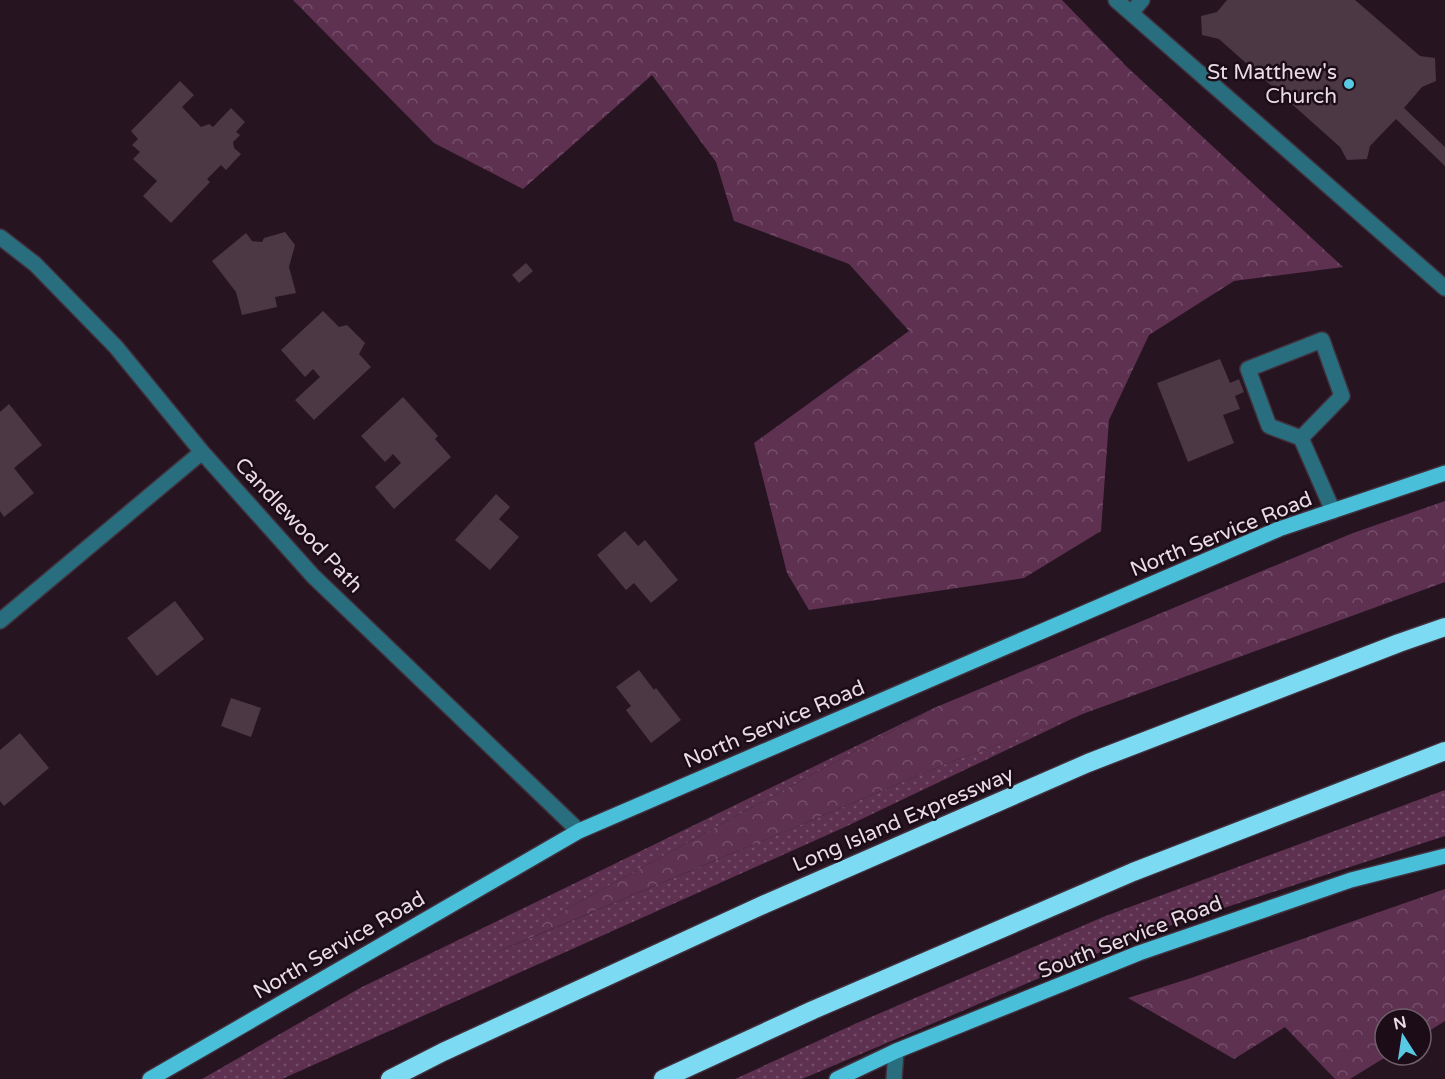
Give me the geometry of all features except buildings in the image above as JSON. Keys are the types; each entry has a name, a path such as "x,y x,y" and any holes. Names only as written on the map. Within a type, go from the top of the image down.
{"highway":[{"name":"Long Island Expressway","path":"390,1079 443,1052 765,904 1088,763 1445,627"},
{"path":"663,1079 813,1010 1133,872 1445,751"}],"main road":[{"name":"North Service Road","path":"150,1079 579,831 1279,529 1445,473"},
{"name":"South Service Road","path":"837,1079 896,1052 1138,953 1351,880 1445,856"}],"street":[{"path":"1116,0 1445,288"},
{"path":"1131,13 1142,0"},
{"name":"Candlewood Path","path":"0,237 35,264 116,347 202,452 313,576 579,831"},
{"path":"1301,438 1342,396 1322,340 1248,369 1269,426 1301,438 1333,511"},
{"path":"0,621 202,452"},
{"path":"894,1079 896,1052"}],"green space":[{"path":"293,0 1062,0 1126,66 1343,267 1234,281 1149,335 1109,420 1101,531 1024,578 809,610 787,573 754,443 909,331 849,264 734,221 716,162 652,75 523,189 434,143"},
{"path":"1445,501 1445,582 948,763 492,954 577,903 934,708 1353,533"},
{"path":"934,708 577,903 497,952 948,763 1084,713 845,827 282,1079 202,1079 360,988"},
{"path":"1445,790 1445,836 1141,935 802,1079 735,1079 857,1023 1103,917"},
{"path":"1445,889 1445,1021 1433,1028 1433,1007 1373,1007 1373,1065 1350,1079 1335,1079 1285,1027 1234,1059 1128,998"}],"place":[{"name":"St Matthew's Church","path":"1349,84"}]}
